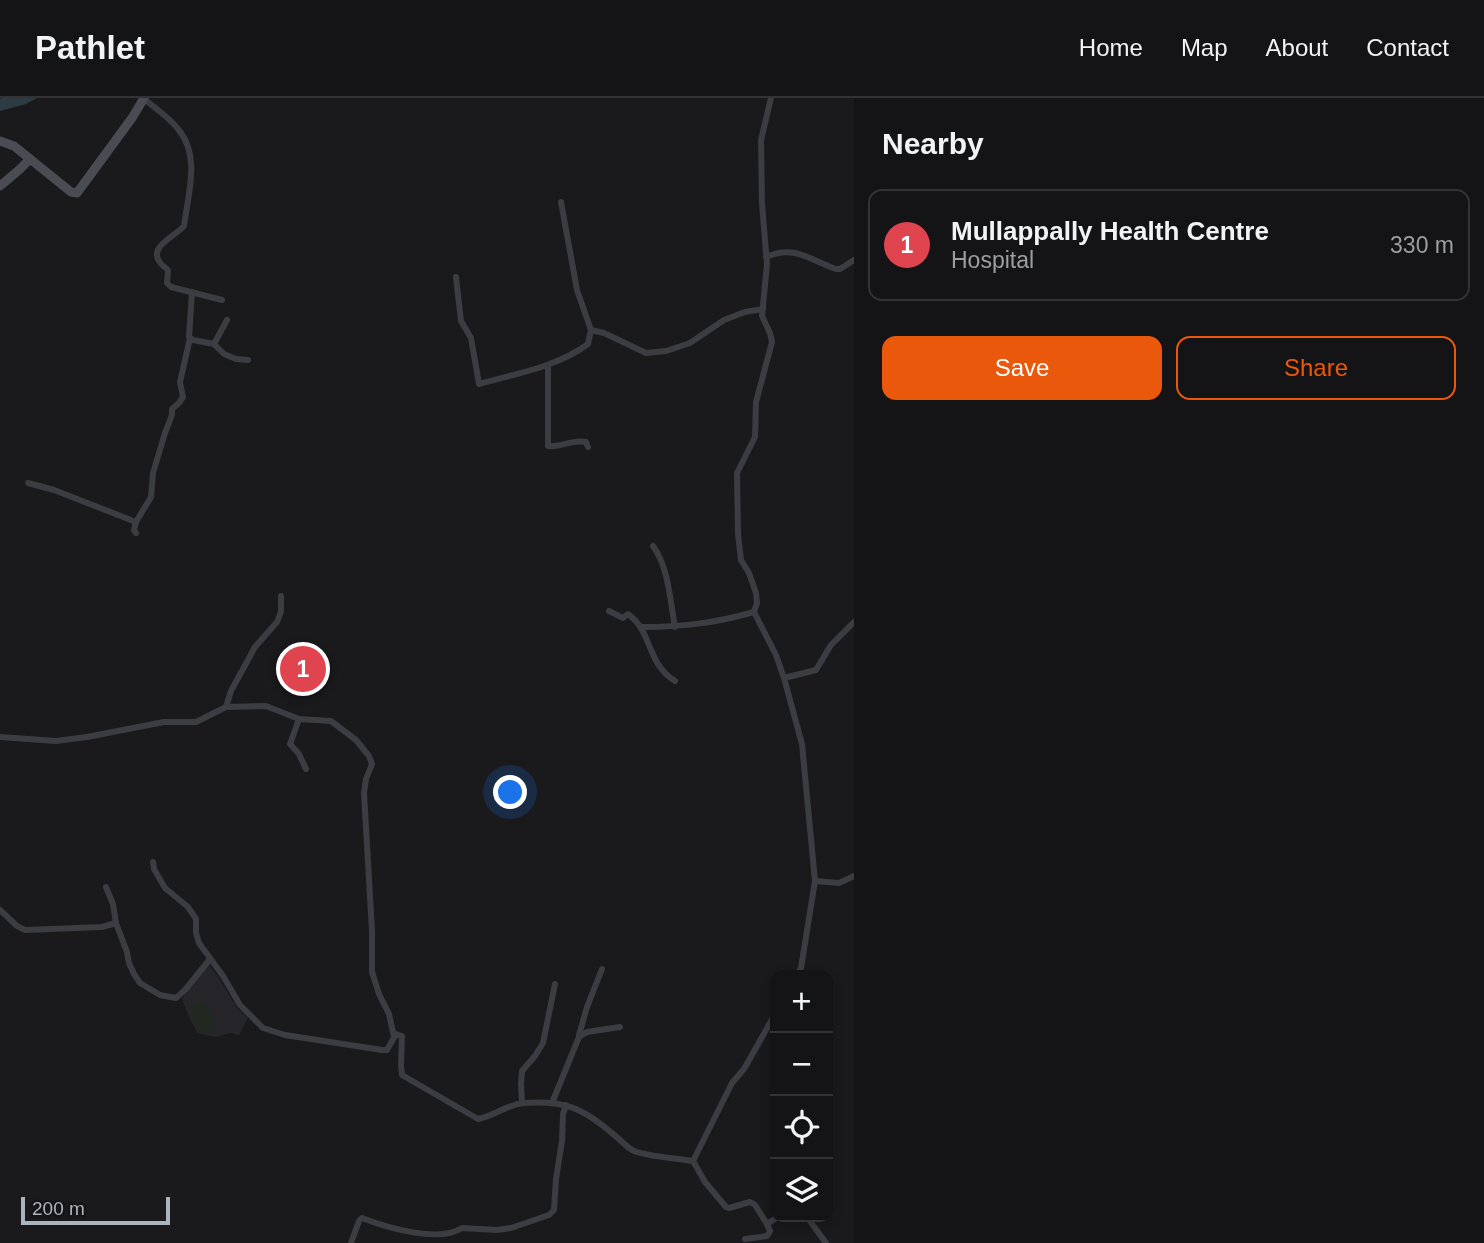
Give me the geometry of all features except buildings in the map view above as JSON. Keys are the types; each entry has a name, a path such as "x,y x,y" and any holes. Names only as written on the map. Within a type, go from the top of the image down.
{"main road":[{"path":"0,141 15,146 71,192 77,192 144,98"},
{"path":"0,186 30,159"}],"street":[{"path":"144,98 177,128 188,145 192,158 183,229 167,239 157,254 159,262 168,270 167,283 169,286 222,300"},
{"path":"772,98 761,140 766,257 763,320 772,342 756,402 755,437 737,473 738,534 741,560 756,593 754,612 776,655 802,744 816,881 800,970"},
{"path":"456,277 461,321 471,338 479,384 548,365 579,351 588,344 591,330 577,290 561,201"},
{"path":"766,257 778,251 789,251 803,254 836,269 854,260"},
{"path":"136,533 136,522 151,498 153,473 172,410 183,397 180,382 190,338 192,292"},
{"path":"591,330 604,333 646,353 666,351 690,343 724,320 763,309"},
{"path":"214,344 227,320"},
{"path":"190,338 214,344 224,354 236,359 248,360"},
{"path":"548,365 548,446 578,440 586,442 588,447"},
{"path":"28,483 54,490 136,522"},
{"path":"653,546 663,566 675,627"},
{"path":"226,707 231,691 255,647 277,622 281,612 281,596"},
{"path":"609,611 623,618 628,614 641,626 654,658 664,674 675,681"},
{"path":"641,626 675,627 720,621 754,612"},
{"path":"784,678 816,670 831,645 854,622"},
{"path":"0,737 56,741 164,722 196,722 226,707 266,706 299,719 331,721 356,740 372,764 364,793 372,972 389,1014 394,1037"},
{"path":"299,719 290,744 299,754 306,769"},
{"path":"153,862 165,888 188,907 197,919 196,933 199,943 240,1005 263,1028 285,1035 382,1050 387,1050 396,1034 402,1036 402,1075 478,1119 522,1103 566,1105 587,1113 632,1150 693,1161"},
{"path":"816,881 839,883 854,876"},
{"path":"106,887 129,963 140,983 160,995 176,998 211,959"},
{"path":"0,910 25,930 102,927 116,923"},
{"path":"552,1103 579,1037 602,969"},
{"path":"522,1103 522,1071 543,1043 555,984"},
{"path":"693,1161 732,1083 744,1069 770,1023"},
{"path":"579,1037 587,1032 620,1027"},
{"path":"351,1243 362,1218 399,1232 420,1236 456,1234 462,1228 511,1228 550,1215 554,1210 566,1105"},
{"path":"693,1161 705,1182 726,1207 750,1202 755,1205 769,1231 767,1236 745,1239"},
{"path":"811,1222 826,1243"}],"shaded area":[{"path":"37,98 0,111 0,99"},
{"path":"208,964 236,1007 248,1018 239,1035 231,1033 215,1037 197,1033 188,1014 182,999"},
{"path":"200,1001 211,1012 214,1020 207,1034 196,1026 193,1019 192,1005"}],"place":[{"name":"Mullappally Health Centre","path":"303,669"}]}
